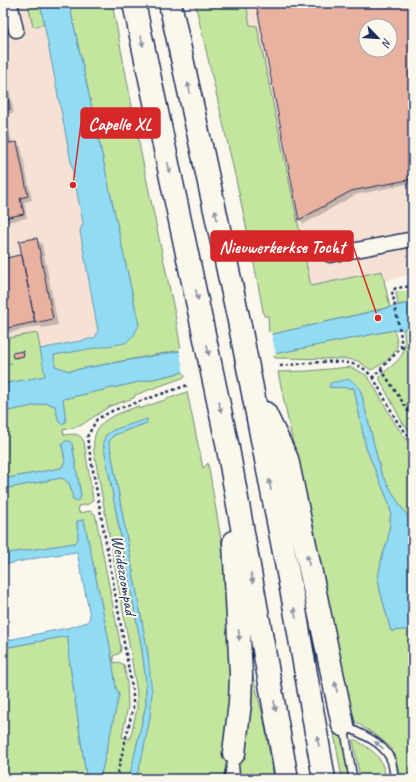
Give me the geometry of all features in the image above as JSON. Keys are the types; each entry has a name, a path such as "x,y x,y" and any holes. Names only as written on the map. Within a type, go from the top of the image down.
{"highway":[{"path":"134,3 228,443 287,779"},
{"path":"170,3 239,321 292,597 324,779"},
{"path":"249,374 286,459 344,725"},
{"path":"228,443 241,669 240,703 234,753"}],"street":[{"path":"10,3 16,30"},
{"path":"330,255 413,239"}],"lane":[{"path":"344,725 354,779"},
{"path":"344,725 375,742 386,751 391,762 394,779"},
{"path":"228,779 234,753"},
{"path":"234,753 236,779"}],"path":[{"path":"401,348 392,291 396,288 413,286"},
{"path":"373,377 401,348 413,345"},
{"path":"280,366 343,362 361,367 373,377 398,423 413,441"},
{"path":"381,369 413,418"},
{"name":"Weidezoompad","path":"116,779 133,708 133,693 87,437 97,419 114,410 188,384"}],"shaded area":[{"path":"3,3 112,3 176,367 3,401"},
{"path":"228,3 413,3 413,274 302,300"}],"green space":[{"path":"28,3 40,3 45,24 33,27"},
{"path":"69,3 112,3 181,350 69,371 55,366 54,355 76,351 139,325"},
{"path":"195,3 246,3 250,25 257,26 311,286 382,271 390,307 269,335 268,316 264,316 240,198"},
{"path":"413,291 413,302 398,305 396,292"},
{"path":"413,323 413,435 402,422 380,380 380,376 401,356 405,345 403,329"},
{"path":"394,330 397,342 396,350 387,361 371,370 358,361 347,359 275,358 273,354"},
{"path":"37,333 46,376 3,384 3,339"},
{"path":"350,367 367,376 396,425 413,447 413,524 381,473 360,388 330,387 354,388 366,448 389,503 391,512 388,540 382,557 378,578 391,631 413,629 413,779 401,779 393,750 380,738 350,717 278,372"},
{"path":"184,372 185,377 135,395 134,398 110,406 80,426 63,430 64,435 78,435 84,442 93,500 89,504 78,506 79,513 90,511 95,514 96,518 121,648 120,653 113,656 114,663 119,662 124,665 127,683 128,706 122,737 130,739 137,709 137,693 94,452 94,441 96,432 100,426 112,417 138,406 139,409 187,392 203,468 208,463 235,621 229,752 223,779 136,779 150,717 148,654 109,441 114,435 144,424 106,435 103,442 142,650 146,682 146,705 129,779 100,779 119,695 116,688 110,646 84,520 77,521 78,540 75,543 3,554 3,489 61,478 69,483 73,499 80,499 81,496 72,444 62,445 65,462 61,468 3,479 3,412 47,403 55,406 59,422 66,422 63,399"},
{"path":"312,606 338,718 350,779 342,779"},
{"path":"68,636 69,658 86,775 72,779 3,779 3,648"},
{"path":"251,669 264,720 274,779 239,779 238,762"},
{"path":"353,740 363,744 377,755 386,779 360,779"}],"water":[{"path":"40,3 69,3 139,325 134,335 125,343 54,355 55,366 69,371 269,335 413,302 413,328 394,330 184,372 63,399 66,422 62,424 59,422 55,406 47,403 3,412 3,384 45,376 40,349 95,338 98,331 80,231 83,223"},
{"path":"350,379 360,388 381,473 413,524 413,629 391,631 380,590 378,578 382,557 388,540 391,512 389,503 366,448 354,388 329,387 330,383"},
{"path":"147,419 147,423 114,435 109,441 148,654 152,694 150,717 142,757 136,779 129,779 146,705 146,682 142,650 103,442 106,435 113,430"},
{"path":"65,441 70,441 72,444 81,496 80,499 77,501 73,499 69,483 61,478 3,489 3,479 61,468 64,463 62,445"},
{"path":"84,520 110,646 116,688 119,695 100,779 72,779 86,775 69,658 68,636 3,648 3,641 67,628 88,622 90,616 77,552 47,556 3,565 3,554 75,543 78,540 77,521"}],"pier":[{"path":"271,332 276,355 184,374 179,348"}],"building":[{"path":"256,3 413,3 413,179 351,191 299,220"},
{"path":"3,73 10,109 3,110"},
{"path":"3,113 9,143 17,142 28,196 20,198 24,214 3,218"},
{"path":"37,238 53,319 35,323 19,241"},
{"path":"22,255 35,322 3,329 3,259"},
{"path":"23,351 24,356 13,358 12,353"}],"place":[{"name":"Capelle XL","path":"73,185"},
{"name":"Nieuwerkerkse Tocht","path":"378,318"}]}
